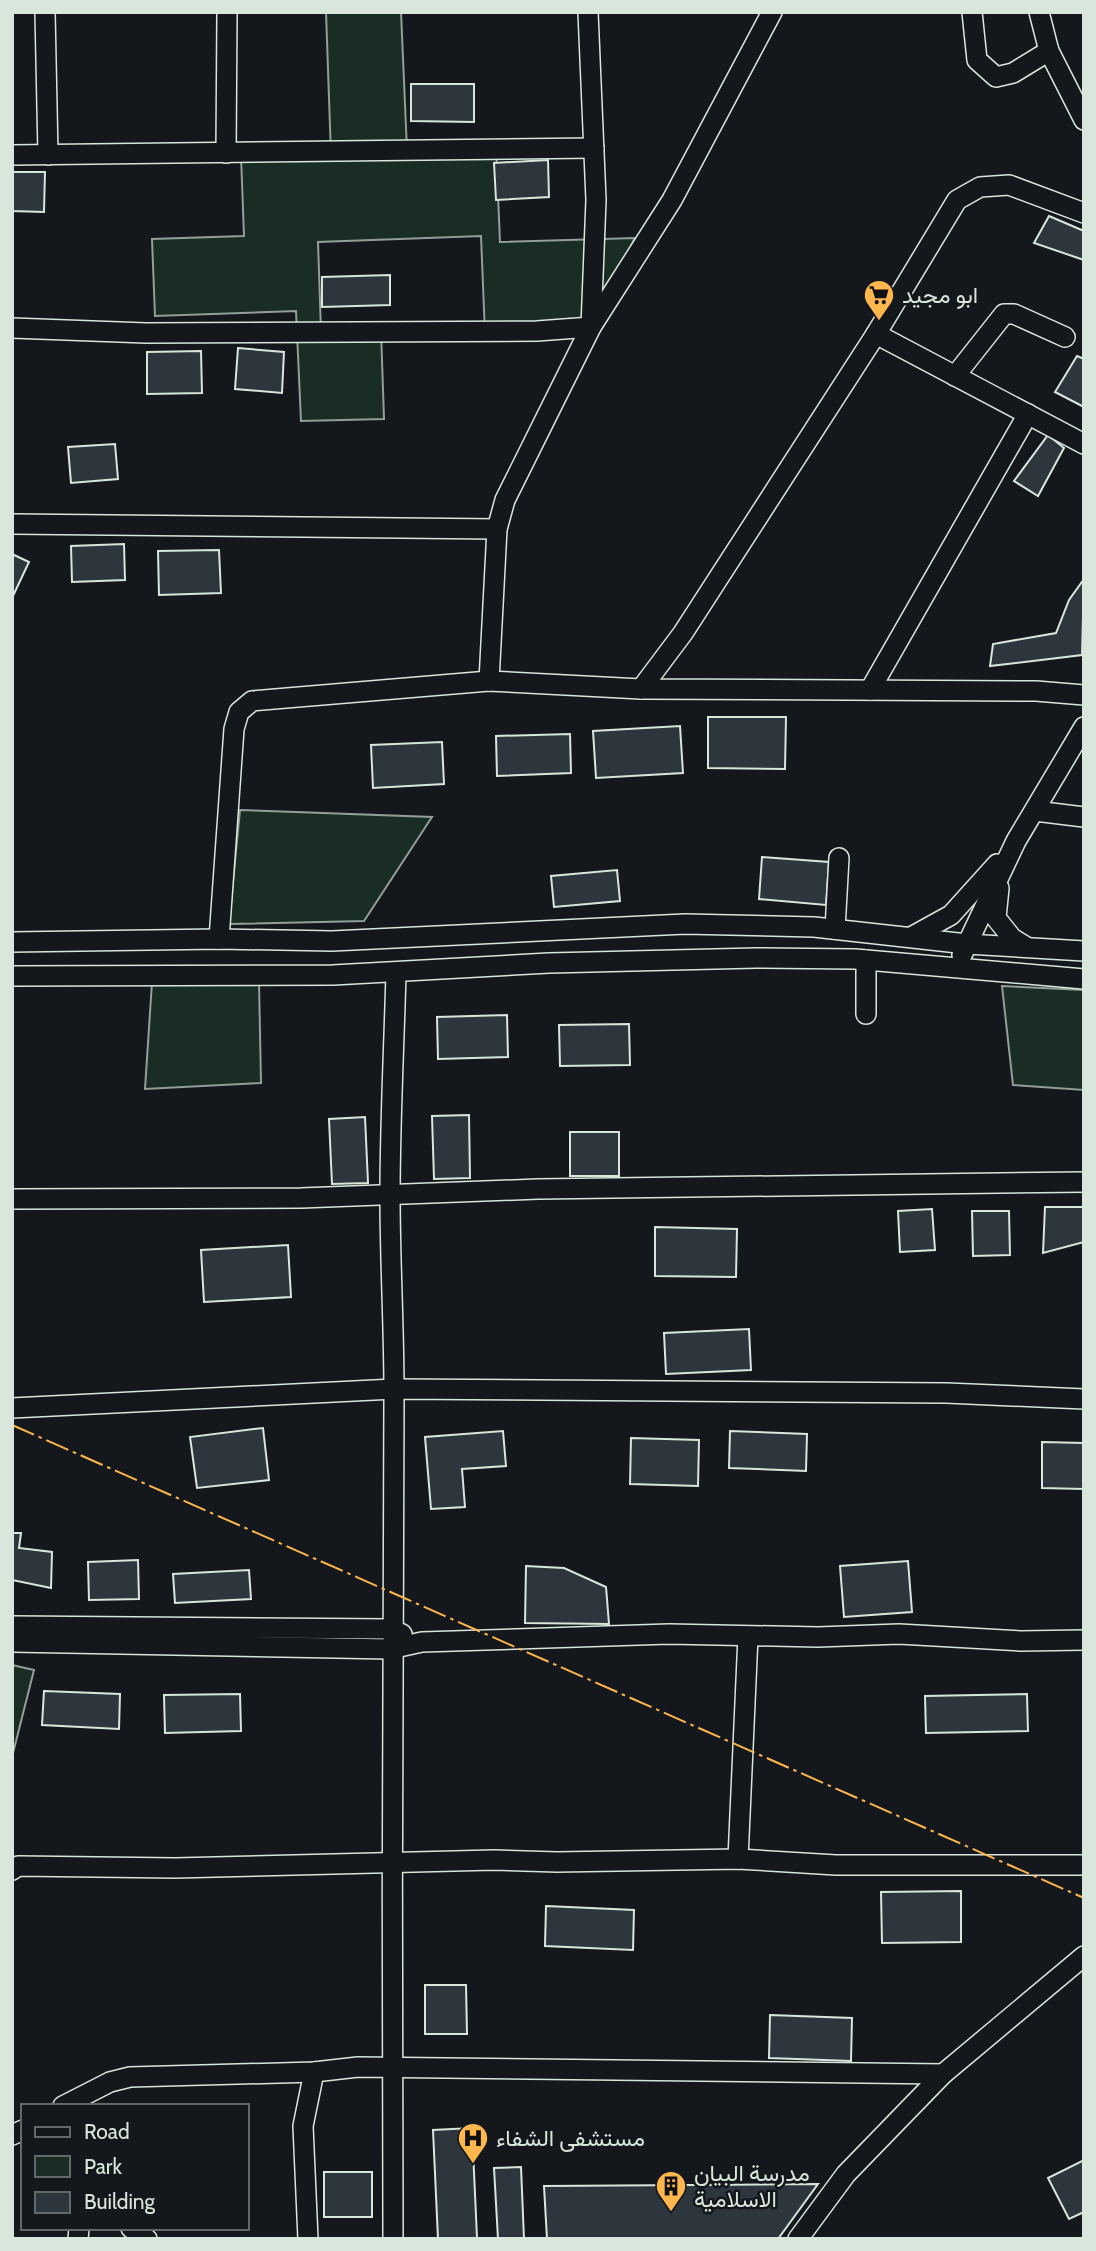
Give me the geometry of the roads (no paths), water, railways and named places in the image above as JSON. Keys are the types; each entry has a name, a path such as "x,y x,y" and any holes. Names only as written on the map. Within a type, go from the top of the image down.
{"street":[{"path":"45,12 48,155"},
{"path":"226,153 227,12"},
{"path":"588,12 596,200 590,327"},
{"path":"489,681 496,529 505,500 590,327 672,200 772,12"},
{"path":"972,12 977,60 996,77 1013,73 1049,51"},
{"path":"1039,12 1049,51 1084,120"},
{"path":"12,155 594,148"},
{"path":"641,689 683,634 876,334 957,200 968,192 989,185 1009,185 1084,213"},
{"path":"955,376 1004,314 1014,314 1065,337"},
{"path":"12,328 146,333 537,331 590,327"},
{"path":"876,334 1084,444"},
{"path":"870,690 1028,414"},
{"path":"12,524 496,529"},
{"path":"219,939 234,729 239,712 252,701 489,681 641,689 1036,691 1084,695"},
{"path":"957,969 1016,841 1084,727"},
{"path":"1035,811 1084,817"},
{"path":"901,936 922,933 951,915 1016,841"},
{"path":"1016,841 1001,878 995,902 996,918 1012,938 1026,946"},
{"path":"835,929 839,858"},
{"path":"12,942 219,939 332,941 684,924 835,929 967,944 1084,951"},
{"path":"332,941 333,975"},
{"path":"12,976 333,975 668,959 866,960 1084,979"},
{"path":"866,960 866,1014"},
{"path":"393,2239 394,1863 390,1639 394,1389 390,1195 396,973"},
{"path":"12,1199 1084,1182"},
{"path":"12,1408 394,1389 946,1394 1084,1399"},
{"path":"12,1626 422,1642 669,1634 900,1634 1021,1641 1084,1640"},
{"path":"738,1859 748,1636"},
{"path":"12,1642 390,1639"},
{"path":"12,1870 18,1866 175,1868 738,1859 836,1865 1084,1865"},
{"path":"798,2239 846,2174 943,2074 1084,1956"},
{"path":"67,2104 110,2082 130,2077 314,2072 392,2066 943,2074"},
{"path":"308,2239 303,2126 314,2072"}],"place":[{"name":"ابو مجيد","path":"879,322"},
{"name":"مستشفى الشفاء","path":"473,2165"},
{"name":"مدرسة البيان الاسلامية","path":"671,2213"}]}
